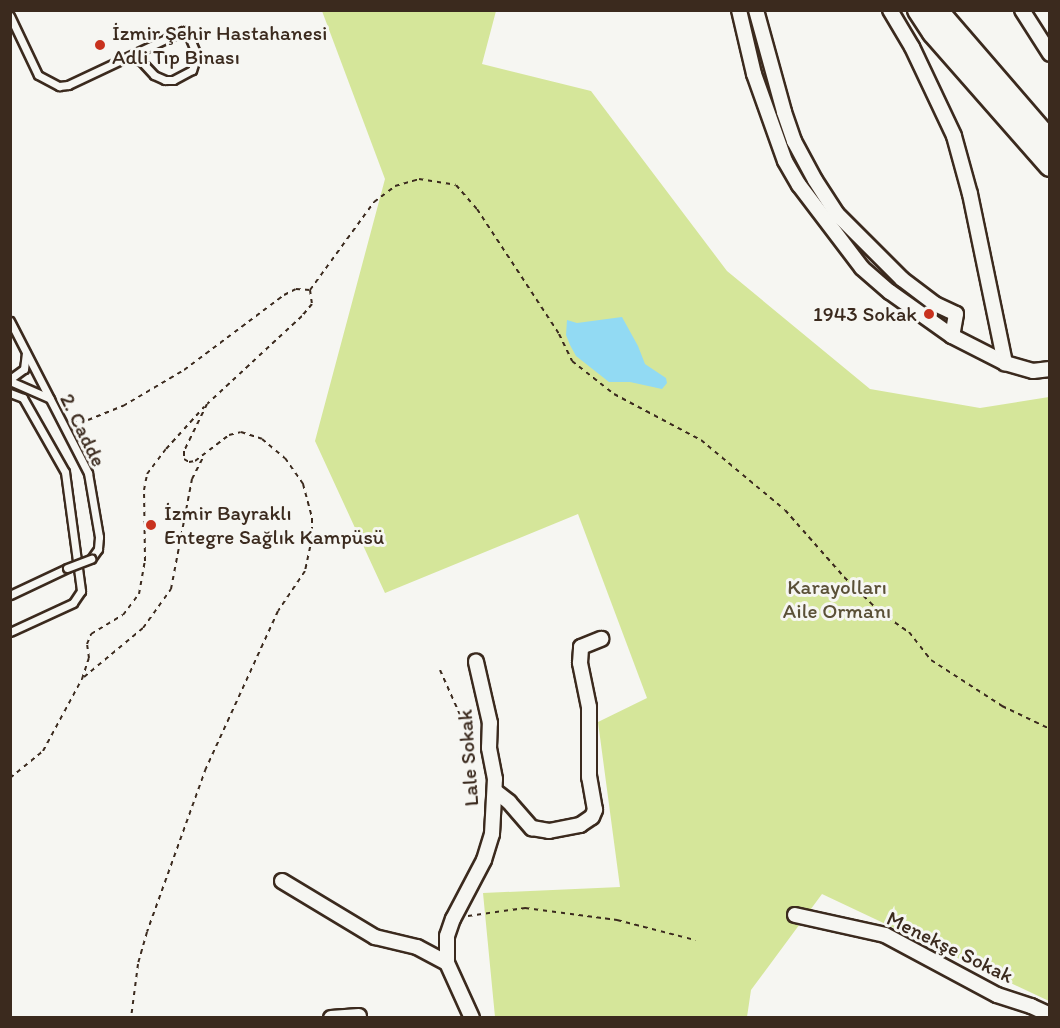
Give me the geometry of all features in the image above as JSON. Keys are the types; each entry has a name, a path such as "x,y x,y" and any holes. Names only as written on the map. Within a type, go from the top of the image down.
{"main road":[{"path":"918,10 933,33 1050,166"},
{"path":"937,10 1050,141"}],"street":[{"path":"739,10 754,74 774,136 799,185 862,268 890,292 952,336 1005,363 1034,371 1050,369"},
{"path":"756,10 783,112 794,141 815,180 837,214 902,279 935,304 956,314 952,336"},
{"path":"890,10 912,47 954,136 970,194 1005,363"},
{"path":"1022,10 1050,54"},
{"path":"495,791 509,802 532,828 549,831 580,825 592,817 595,810 589,777 589,707 580,663 581,647 601,639"},
{"name":"Lale Sokak","path":"472,1017 447,963 447,936 484,861 492,834 495,791 489,748 490,723 476,662"},
{"path":"282,881 375,937 417,947 447,963"},
{"name":"Menekşe Sokak","path":"795,915 885,935 997,995 1050,1015"},
{"path":"331,1017 359,1016"}],"lane":[{"path":"10,16 38,75 47,82 59,86 68,85 183,31 189,34 197,55 192,70 173,80 165,80 154,75 141,62 127,58"},
{"name":"2. Cadde","path":"10,321 88,473 99,537 98,549 92,559 67,568 10,595"},
{"path":"26,352 24,369 10,380 50,399"},
{"path":"10,393 23,398 66,472 81,591 73,603 10,632"}],"path":[{"path":"10,778 43,752 82,679 89,658 87,644 91,634 123,615 139,594 146,553 144,490 147,474 166,448 207,404 302,316 312,304 310,290 368,210 395,186 419,179 456,184 477,209 559,334 572,361 614,394 701,440 732,469 785,510 844,577 880,612 909,632 931,660 1002,706 1050,729"},
{"path":"61,420 77,422 123,406 184,369 284,295 296,289 310,290"},
{"path":"131,1017 138,964 147,932 206,768 278,611 305,570 310,556 312,518 303,484 276,449 262,439 241,432 229,435 195,461 189,462 184,459 184,451 207,404"},
{"path":"82,679 143,628 171,590 192,479 204,454"},
{"path":"440,670 470,737 478,744 489,748"},
{"path":"453,920 525,908 617,920 695,940"}],"green space":[{"name":"Karayolları Aile Ormanı","path":"322,11 496,11 482,64 591,91 727,271 870,389 980,408 1049,397 1049,1001 822,894 751,990 747,1017 495,1017 483,893 620,887 598,722 647,698 578,514 385,593 315,441 385,179"}],"water":[{"path":"622,317 645,364 666,378 667,383 662,389 630,382 609,382 576,356 566,335 567,320 577,323"}],"place":[{"name":"İzmir Şehir Hastahanesi Adli Tıp Binası","path":"100,45"},
{"name":"1943 Sokak","path":"929,314"},
{"name":"İzmir Bayraklı Entegre Sağlık Kampüsü","path":"151,525"}]}
